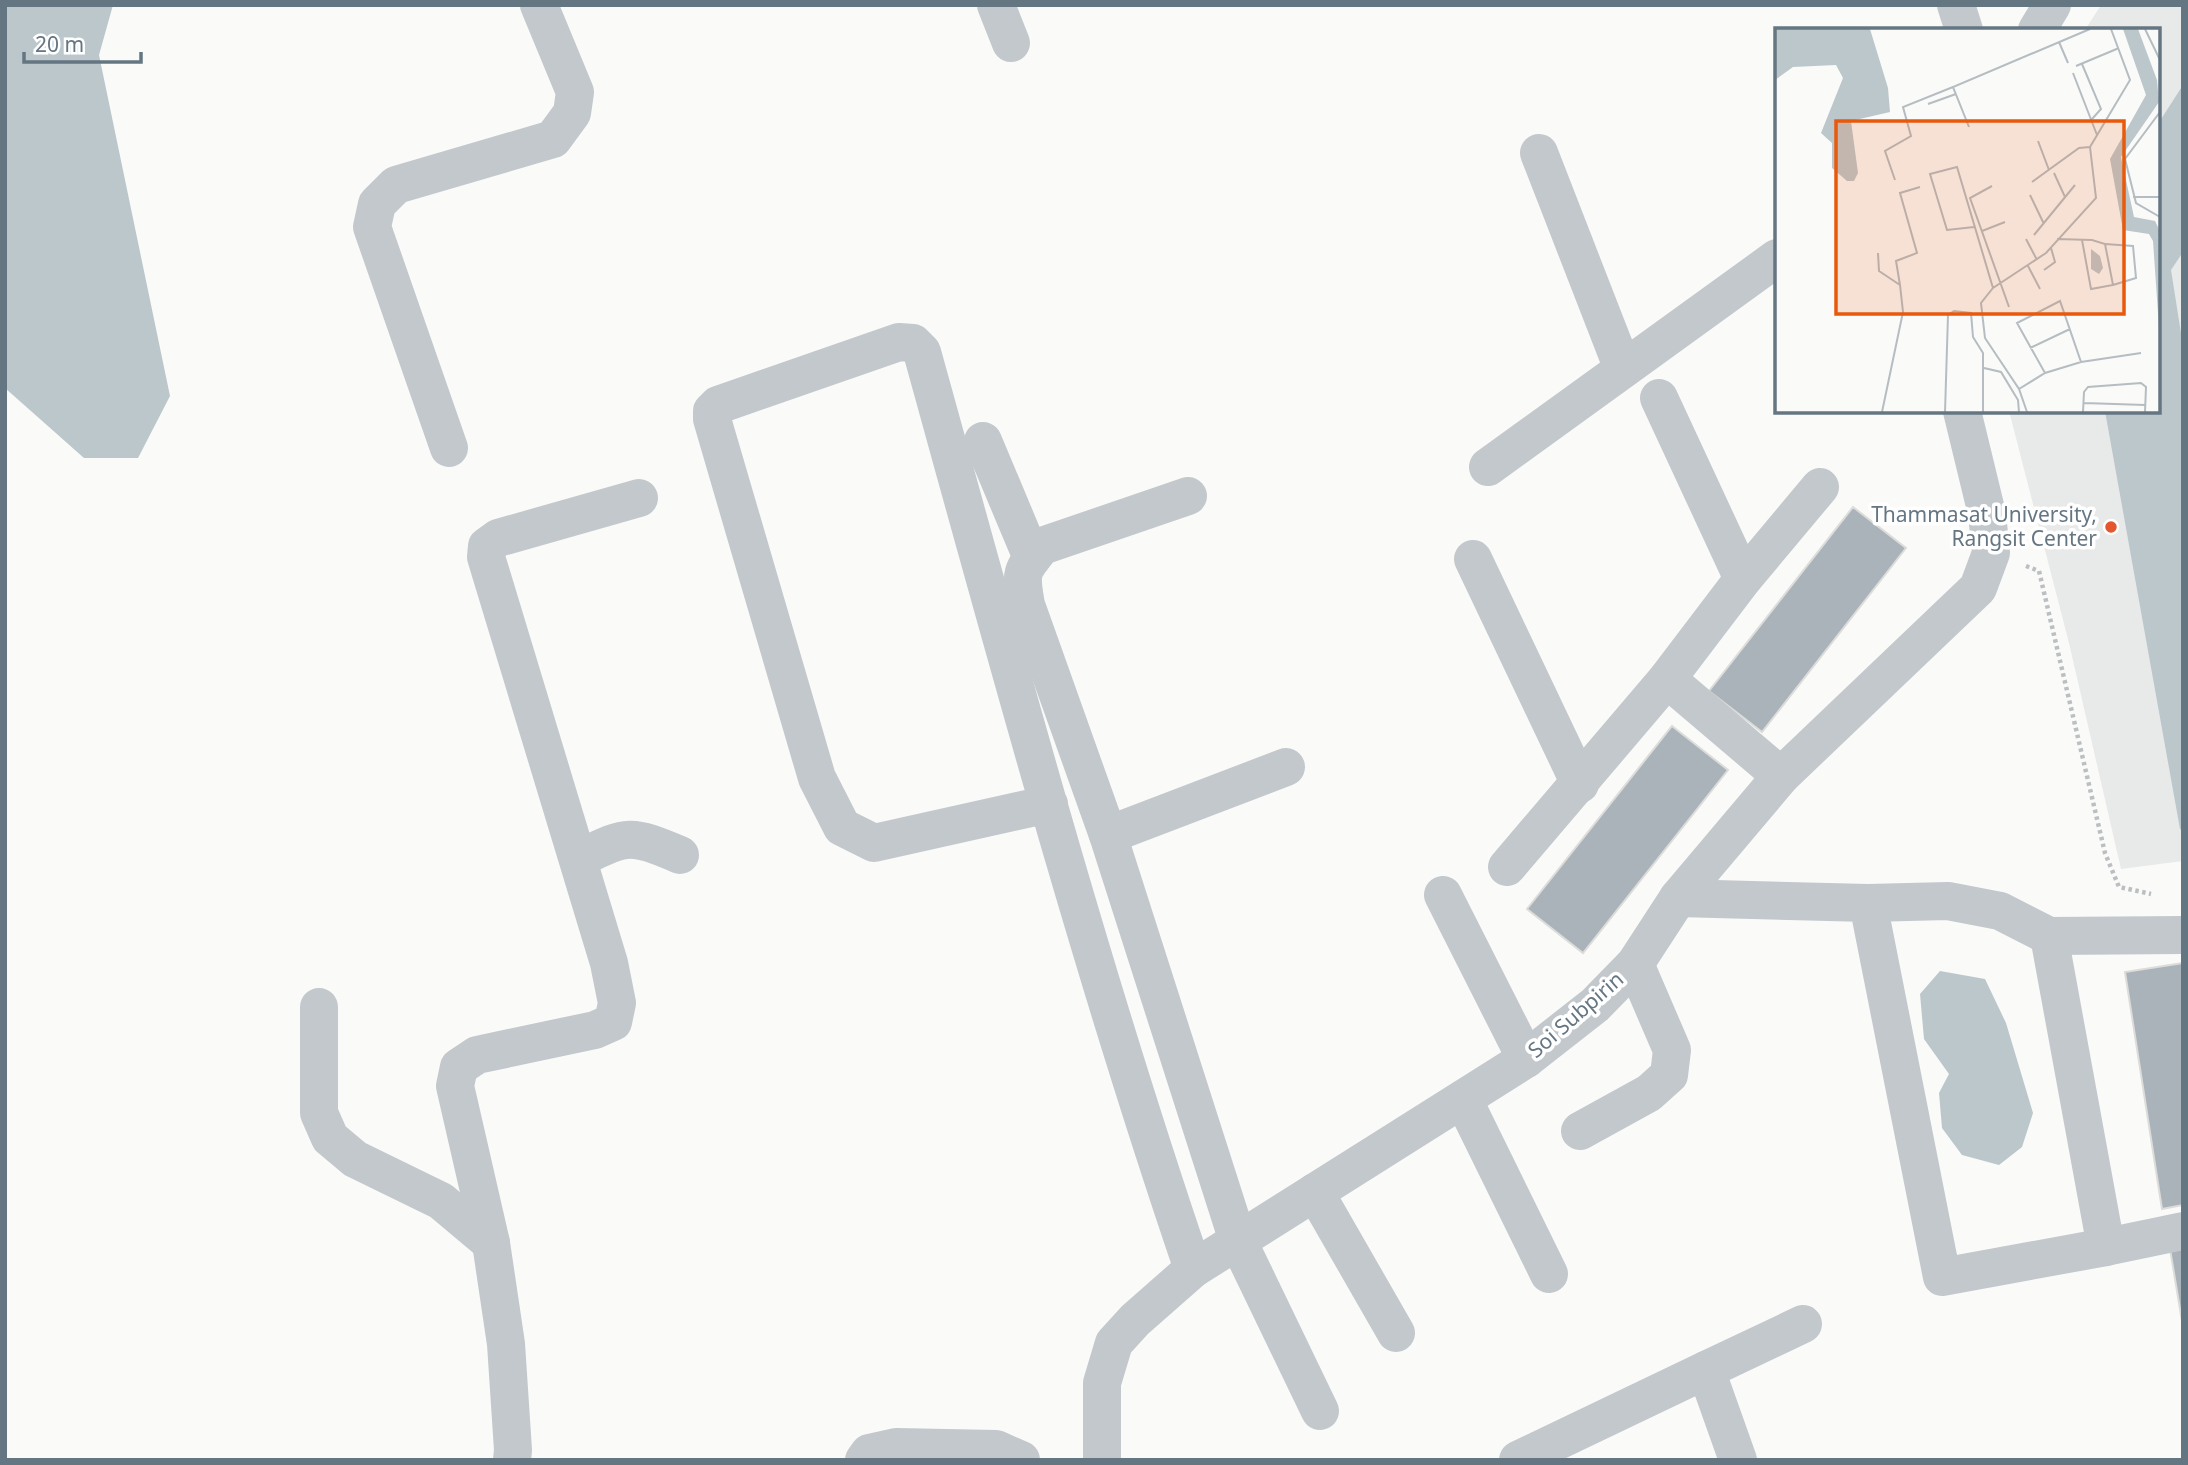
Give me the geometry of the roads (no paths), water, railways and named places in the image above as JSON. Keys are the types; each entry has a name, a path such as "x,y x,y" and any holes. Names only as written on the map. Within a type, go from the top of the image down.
{"street":[{"path":"449,448 372,227 377,204 397,185 553,139 572,113 575,92 539,5"},
{"path":"996,5 1012,43"},
{"path":"1956,5 1963,28"},
{"path":"2038,28 2052,5"},
{"path":"1539,153 1623,369"},
{"path":"1488,467 1775,259"},
{"path":"1049,804 874,843 842,827 817,778 712,419 712,411 718,405 899,342 913,343 922,352 1112,1018 1193,1269"},
{"path":"1659,398 1743,579"},
{"name":"Soi Subpirin","path":"1102,1460 1102,1383 1114,1343 1135,1320 1193,1269 1526,1059 1595,1005 1635,964 1678,898 1781,776 1978,588 1991,553 1987,514 1962,413"},
{"path":"983,441 1032,558"},
{"path":"1507,867 1667,679 1743,579 1820,487"},
{"path":"1188,496 1042,546 1026,564 1022,582 1026,605 1108,835 1238,1241 1321,1410"},
{"path":"512,1460 506,1344 491,1243 455,1086 459,1067 477,1055 595,1030 613,1022 617,1003 610,962 486,557 487,546 498,538 639,498"},
{"path":"1474,559 1580,784"},
{"path":"1667,679 1781,776"},
{"path":"1108,835 1286,767"},
{"path":"578,859 618,839 633,838 680,855"},
{"path":"1443,895 1526,1059"},
{"path":"1678,898 1868,903 1948,901 2000,911 2049,936 2183,935"},
{"path":"1868,903 1942,1277 2183,1231"},
{"path":"2049,936 2106,1247"},
{"path":"1580,1131 1649,1093 1669,1074 1672,1050 1635,964"},
{"path":"319,1007 319,1113 330,1138 355,1159 441,1201 491,1243"},
{"path":"1463,1099 1549,1274"},
{"path":"1315,1192 1396,1333"},
{"path":"1518,1460 1803,1324"},
{"path":"1706,1370 1738,1460"},
{"path":"864,1460 869,1453 896,1447 996,1449 1021,1460"}],"place":[{"name":"Thammasat University, Rangsit Center","path":"2111,527"}]}
